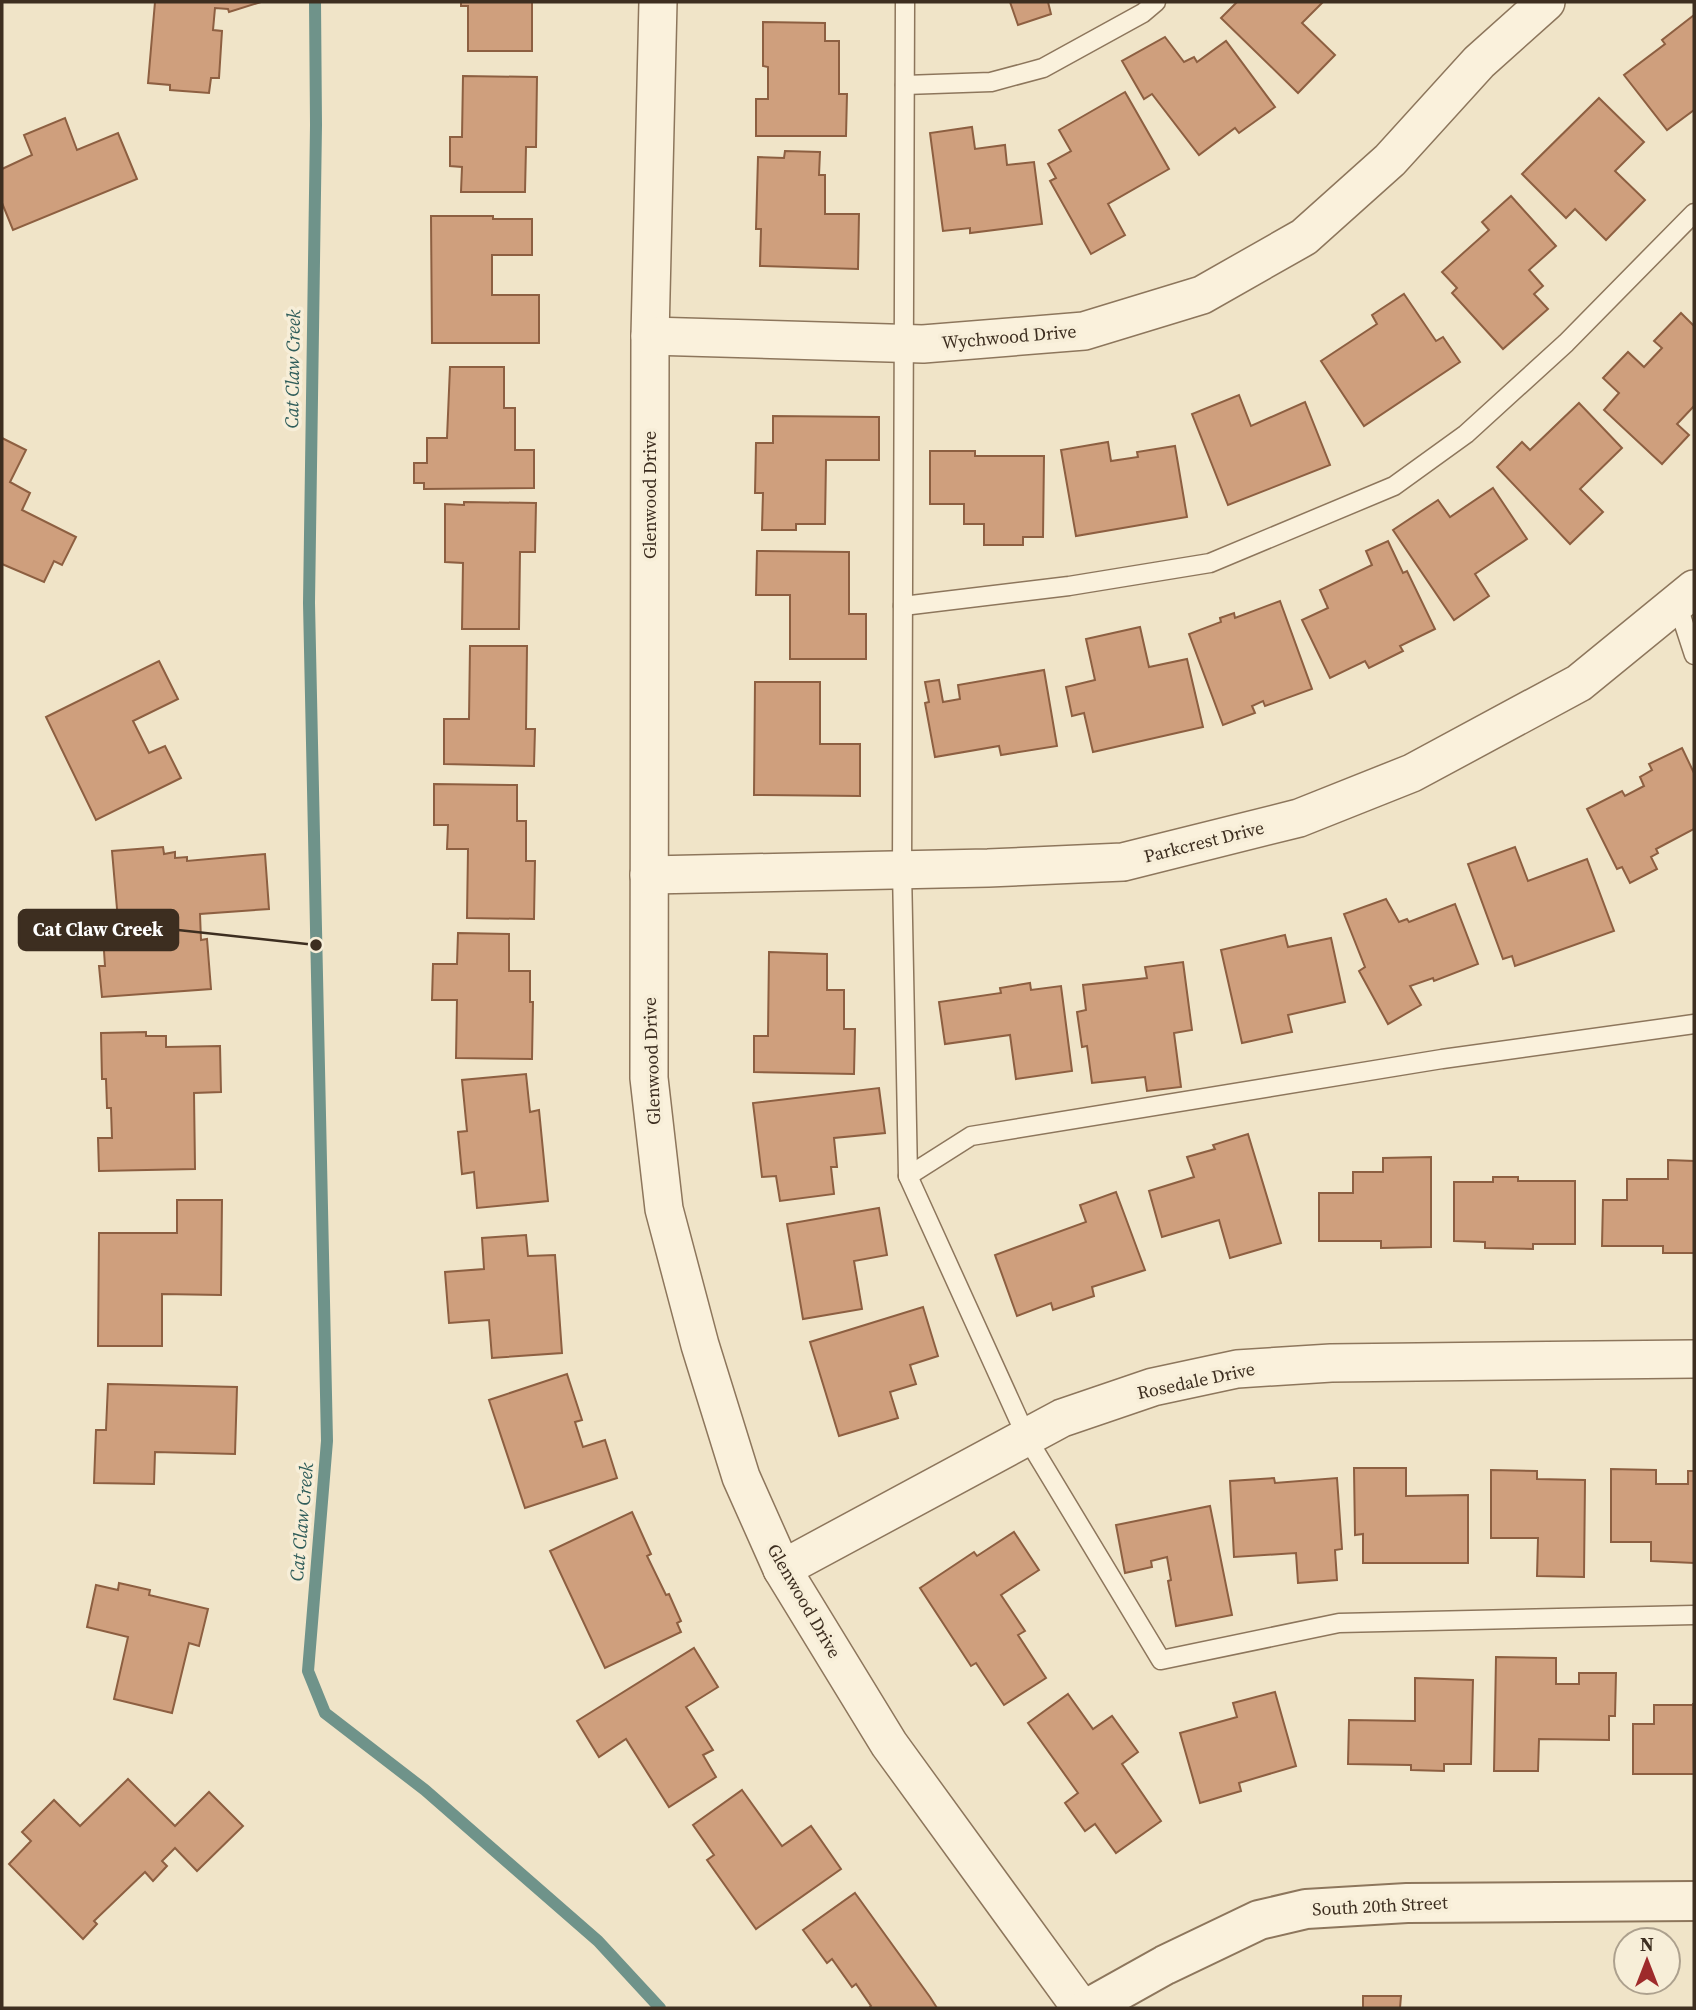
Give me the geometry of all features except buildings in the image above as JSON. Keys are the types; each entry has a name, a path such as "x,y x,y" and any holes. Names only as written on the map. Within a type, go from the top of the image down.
{"street":[{"name":"Glenwood Drive","path":"658,2 650,336 649,1078 664,1209 700,1345 741,1477 782,1569 889,1744 1081,2008"},
{"name":"Wychwood Drive","path":"650,336 923,344 1084,331 1202,295 1304,237 1390,160 1479,62 1546,2"},
{"name":"Parkcrest Drive","path":"649,874 1123,863 1299,818 1412,773 1579,683 1686,596"},
{"name":"Rosedale Drive","path":"782,1569 1062,1418 1153,1387 1237,1369 1331,1363 1694,1359"},
{"name":"South 20th Street","path":"1088,2008 1165,1965 1259,1920 1306,1909 1407,1903 1694,1901"}],"lane":[{"path":"905,2 902,870 908,1175 1027,1438 1161,1660 1339,1623 1694,1615"},
{"path":"905,85 991,82 1043,68 1143,13 1156,2"},
{"path":"904,606 1069,586 1210,563 1394,486 1476,425 1566,343 1694,213"},
{"path":"1686,596 1694,655"},
{"path":"908,1175 971,1136 1443,1059 1694,1024"}],"waterway":[{"name":"Cat Claw Creek","path":"315,2 316,125 309,603 327,1441 308,1671 325,1713 425,1790 598,1941 660,2008"}],"place":[{"name":"Cat Claw Creek","path":"316,945"}]}
